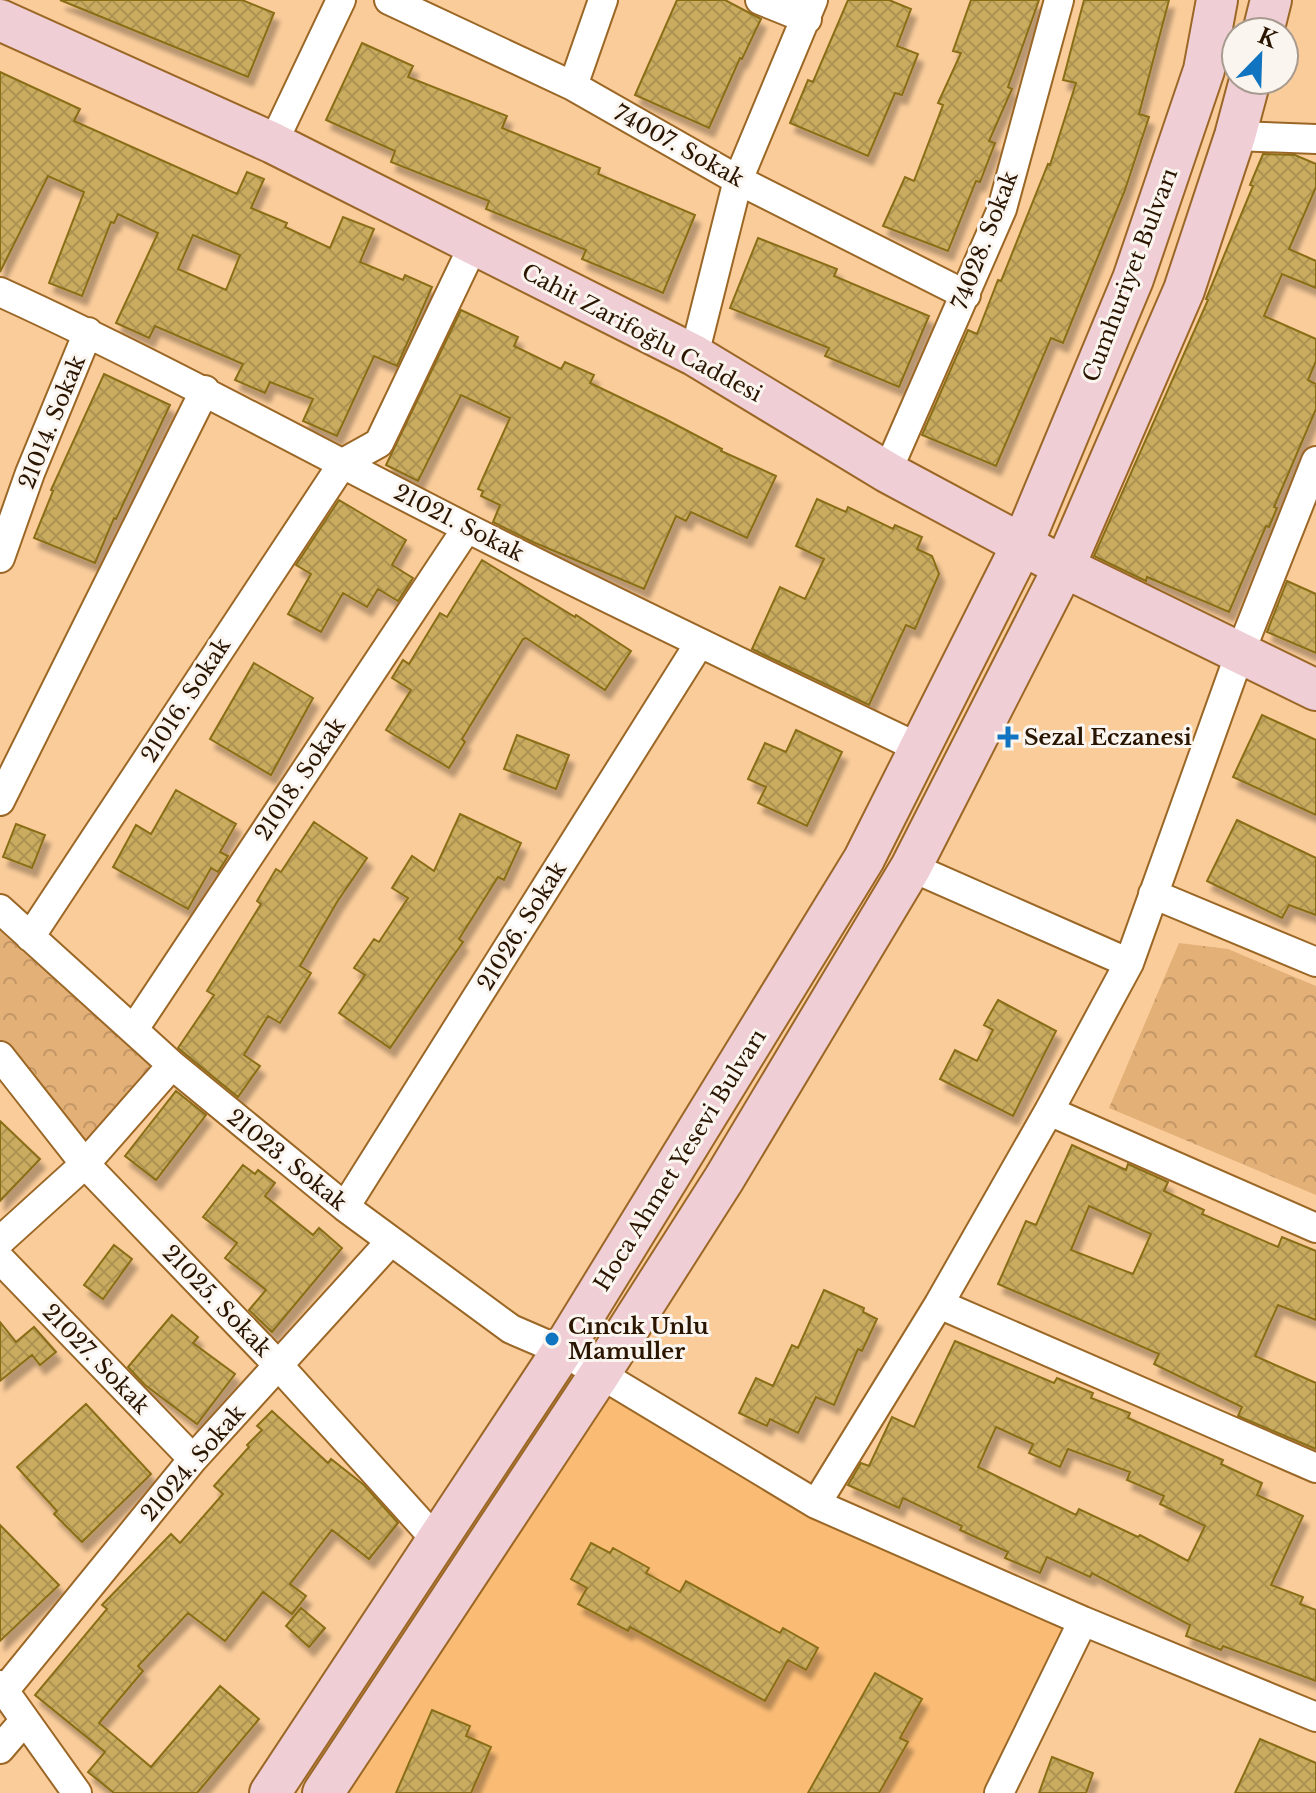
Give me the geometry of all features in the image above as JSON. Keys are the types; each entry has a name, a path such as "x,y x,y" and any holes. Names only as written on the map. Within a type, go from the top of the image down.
{"main road":[{"name":"Cumhuriyet Bulvarı","path":"1023,543 1133,279 1204,70 1217,0"},
{"name":"Cahit Zarifoğlu Caddesi","path":"0,20 273,143 694,355 887,472 1064,567 1316,690"},
{"path":"1064,567 1184,290 1246,96"},
{"name":"Hoca Ahmet Yesevi Bulvarı","path":"270,1793 562,1351 864,859 1023,543"},
{"name":"Hoca Ahmet Yesevi Bulvarı","path":"323,1793 599,1375 724,1179 911,867 1064,567"}],"street":[{"path":"273,143 341,0"},
{"name":"74007. Sokak","path":"389,0 573,86 738,180 966,295"},
{"path":"573,86 603,0"},
{"path":"694,355 738,180 810,9 760,0"},
{"name":"74028. Sokak","path":"887,472 1002,209 1059,0"},
{"path":"1235,136 1316,139"},
{"path":"343,463 379,443 474,244"},
{"name":"21021. Sokak","path":"0,292 205,390 467,528 699,644 921,749"},
{"name":"21014. Sokak","path":"0,558 30,473 88,332"},
{"path":"0,801 205,390"},
{"path":"816,1504 939,1304 1129,963 1240,653 1316,461"},
{"name":"21016. Sokak","path":"30,937 343,463"},
{"name":"21018. Sokak","path":"134,1029 467,528"},
{"name":"21026. Sokak","path":"345,1207 699,644"},
{"path":"911,867 1129,963"},
{"path":"1153,894 1316,962"},
{"name":"21023. Sokak","path":"0,909 172,1065 345,1207 511,1329 562,1351 816,1504 1083,1621 1316,1717"},
{"name":"21025. Sokak","path":"0,1056 85,1164 279,1366 438,1542"},
{"path":"0,1241 85,1164 172,1065"},
{"path":"1049,1111 1316,1228"},
{"name":"21024. Sokak","path":"2,1688 193,1459 391,1241"},
{"name":"21027. Sokak","path":"0,1259 193,1459"},
{"path":"939,1304 1316,1468"},
{"path":"999,1793 1083,1621"},
{"path":"2,1688 77,1793"},
{"path":"0,1749 24,1721"}],"shaded area":[{"path":"599,1375 816,1504 1083,1621 999,1793 323,1793"}],"green space":[{"path":"0,909 172,1065 85,1164 0,1056"},
{"path":"1179,943 1228,949 1316,986 1316,1195 1109,1108"}],"building":[{"path":"60,0 242,0 274,13 248,77"},
{"path":"677,0 725,0 761,19 709,128 635,95"},
{"path":"848,0 889,0 911,9 897,46 918,54 902,95 895,93 868,156 790,123 808,80 813,82"},
{"path":"971,0 1039,0 1008,87 1012,89 989,141 995,143 948,251 883,226 905,177 914,181 943,105 938,103 961,53 953,51"},
{"path":"1084,0 1169,0 1139,114 1149,117 1125,190 1063,343 1051,338 996,466 922,435 968,330 977,334 1050,165 1076,83 1063,80"},
{"path":"362,43 413,66 408,77 507,116 502,128 600,168 598,174 695,215 663,293 582,259 586,250 486,209 489,201 391,162 395,151 326,120"},
{"path":"0,72 80,109 74,121 237,194 247,172 264,179 251,208 287,223 285,227 330,248 343,217 374,229 360,262 403,280 405,275 432,287 397,366 374,356 337,436 303,421 313,399 270,382 265,393 235,380 243,364 155,326 149,338 116,323 158,233 118,214 114,223 111,222 82,296 49,283 84,192 48,176 0,272","holes":["193,235 240,255 226,290 178,269"]},
{"path":"1263,154 1295,155 1316,164 1316,187 1289,249 1316,261 1316,288 1282,274 1264,316 1316,339 1316,361 1308,380 1316,384 1316,409 1274,507 1277,508 1269,527 1266,526 1229,612 1147,577 1146,581 1094,556 1208,300"},
{"path":"758,238 837,269 834,276 929,316 899,387 825,356 829,348 730,308"},
{"path":"461,310 518,337 514,346 561,369 565,362 594,375 590,383 776,476 747,538 691,512 686,521 676,516 644,589 493,522 500,505 481,496 483,491 478,489 510,418 461,395 418,481 386,465"},
{"path":"104,374 170,405 95,563 34,538 51,490"},
{"path":"817,499 846,512 848,507 893,529 895,525 922,537 917,549 932,556 939,574 915,629 906,625 869,705 752,649 780,587 805,599 824,559 796,546"},
{"path":"339,500 406,540 392,565 413,578 398,601 378,589 367,607 343,593 321,632 288,614 311,574 296,565"},
{"path":"482,560 631,651 605,690 526,638 523,639 462,739 465,742 449,768 386,730 411,690 392,678 403,660 409,664 440,613 447,617"},
{"path":"1287,581 1316,594 1316,653 1267,632"},
{"path":"254,663 313,698 271,775 210,739"},
{"path":"1262,715 1316,740 1316,815 1233,777"},
{"path":"796,730 842,752 807,826 758,803 766,787 748,779 765,743 786,752"},
{"path":"517,735 569,755 556,789 504,769"},
{"path":"176,790 236,824 220,852 228,856 218,872 211,868 188,909 113,867 136,825 151,834"},
{"path":"460,814 521,843 504,880 498,877 459,939 463,942 390,1048 339,1013 365,975 354,968 374,939 379,942 408,898 392,888 412,856 434,871"},
{"path":"1237,820 1316,858 1316,915 1289,905 1282,918 1207,881"},
{"path":"314,822 367,858 300,966 311,973 280,1023 268,1016 244,1055 260,1066 238,1097 178,1048 214,995 207,991 261,904 257,901 276,869 281,872"},
{"path":"16,824 45,835 32,868 3,857"},
{"path":"998,1000 1056,1031 1013,1116 940,1079 955,1050 977,1061 993,1030 984,1025"},
{"path":"176,1091 206,1115 156,1180 125,1156"},
{"path":"0,1121 40,1159 0,1201"},
{"path":"1072,1145 1126,1170 1128,1164 1168,1182 1164,1191 1204,1210 1202,1214 1278,1247 1282,1237 1316,1251 1316,1320 1278,1305 1255,1356 1316,1383 1316,1449 1238,1416 1242,1407 1154,1364 1159,1354 998,1284 1026,1221 1036,1225","holes":["1089,1206 1151,1234 1133,1274 1071,1250"]},
{"path":"243,1165 255,1174 258,1170 275,1183 265,1196 313,1235 319,1228 342,1248 272,1332 249,1310 266,1290 225,1258 237,1243 203,1217"},
{"path":"114,1245 132,1259 103,1299 84,1285"},
{"path":"824,1290 864,1308 863,1312 877,1319 862,1351 858,1349 834,1405 816,1397 798,1433 770,1419 767,1426 739,1413 756,1378 773,1386 792,1345 798,1348"},
{"path":"172,1315 198,1337 193,1343 235,1374 197,1424 145,1385 128,1367"},
{"path":"0,1322 16,1342 34,1327 56,1352 40,1365 32,1355 0,1381"},
{"path":"955,1341 1054,1383 1057,1378 1093,1393 1091,1398 1130,1413 1128,1418 1223,1460 1221,1464 1262,1483 1257,1495 1303,1516 1271,1585 1303,1597 1300,1604 1316,1610 1316,1681 1223,1646 1221,1650 1186,1636 1190,1625 1092,1573 1090,1577 1047,1557 1040,1573 1005,1558 1008,1552 960,1530 962,1526 903,1498 899,1508 848,1485 861,1463 869,1466 892,1417 914,1427","holes":["996,1427 1033,1444 1029,1453 1060,1467 1068,1449 1130,1472 1127,1480 1164,1496 1160,1504 1205,1526 1188,1561 1140,1535 1138,1537 1079,1509 1076,1515 978,1467"]},
{"path":"86,1404 151,1474 82,1542 54,1514 57,1511 17,1467"},
{"path":"272,1411 328,1463 331,1459 364,1485 398,1523 369,1559 332,1530 290,1584 306,1596 292,1614 263,1592 225,1641 188,1613 138,1666 143,1671 99,1723 151,1767 220,1686 259,1719 197,1793 114,1793 88,1772 105,1752 35,1695 107,1609 102,1605 171,1534 180,1543 223,1494 214,1486 249,1447 247,1445 262,1430 257,1426"},
{"path":"0,1525 59,1585 0,1641"},
{"path":"591,1543 610,1553 613,1548 649,1568 646,1573 680,1592 686,1581 780,1633 783,1628 818,1648 806,1670 788,1660 765,1701 630,1627 628,1631 578,1604 587,1588 571,1579"},
{"path":"301,1608 325,1628 309,1647 286,1626"},
{"path":"875,1673 922,1699 900,1738 908,1742 879,1793 808,1793"},
{"path":"432,1710 470,1726 466,1736 491,1747 471,1793 396,1793"},
{"path":"1260,1739 1316,1763 1316,1793 1235,1793"},
{"path":"1052,1757 1093,1773 1086,1793 1039,1793"}],"place":[{"name":"Sezal Eczanesi","path":"1008,737"},
{"name":"Cıncık Unlu Mamuller","path":"552,1339"}]}
